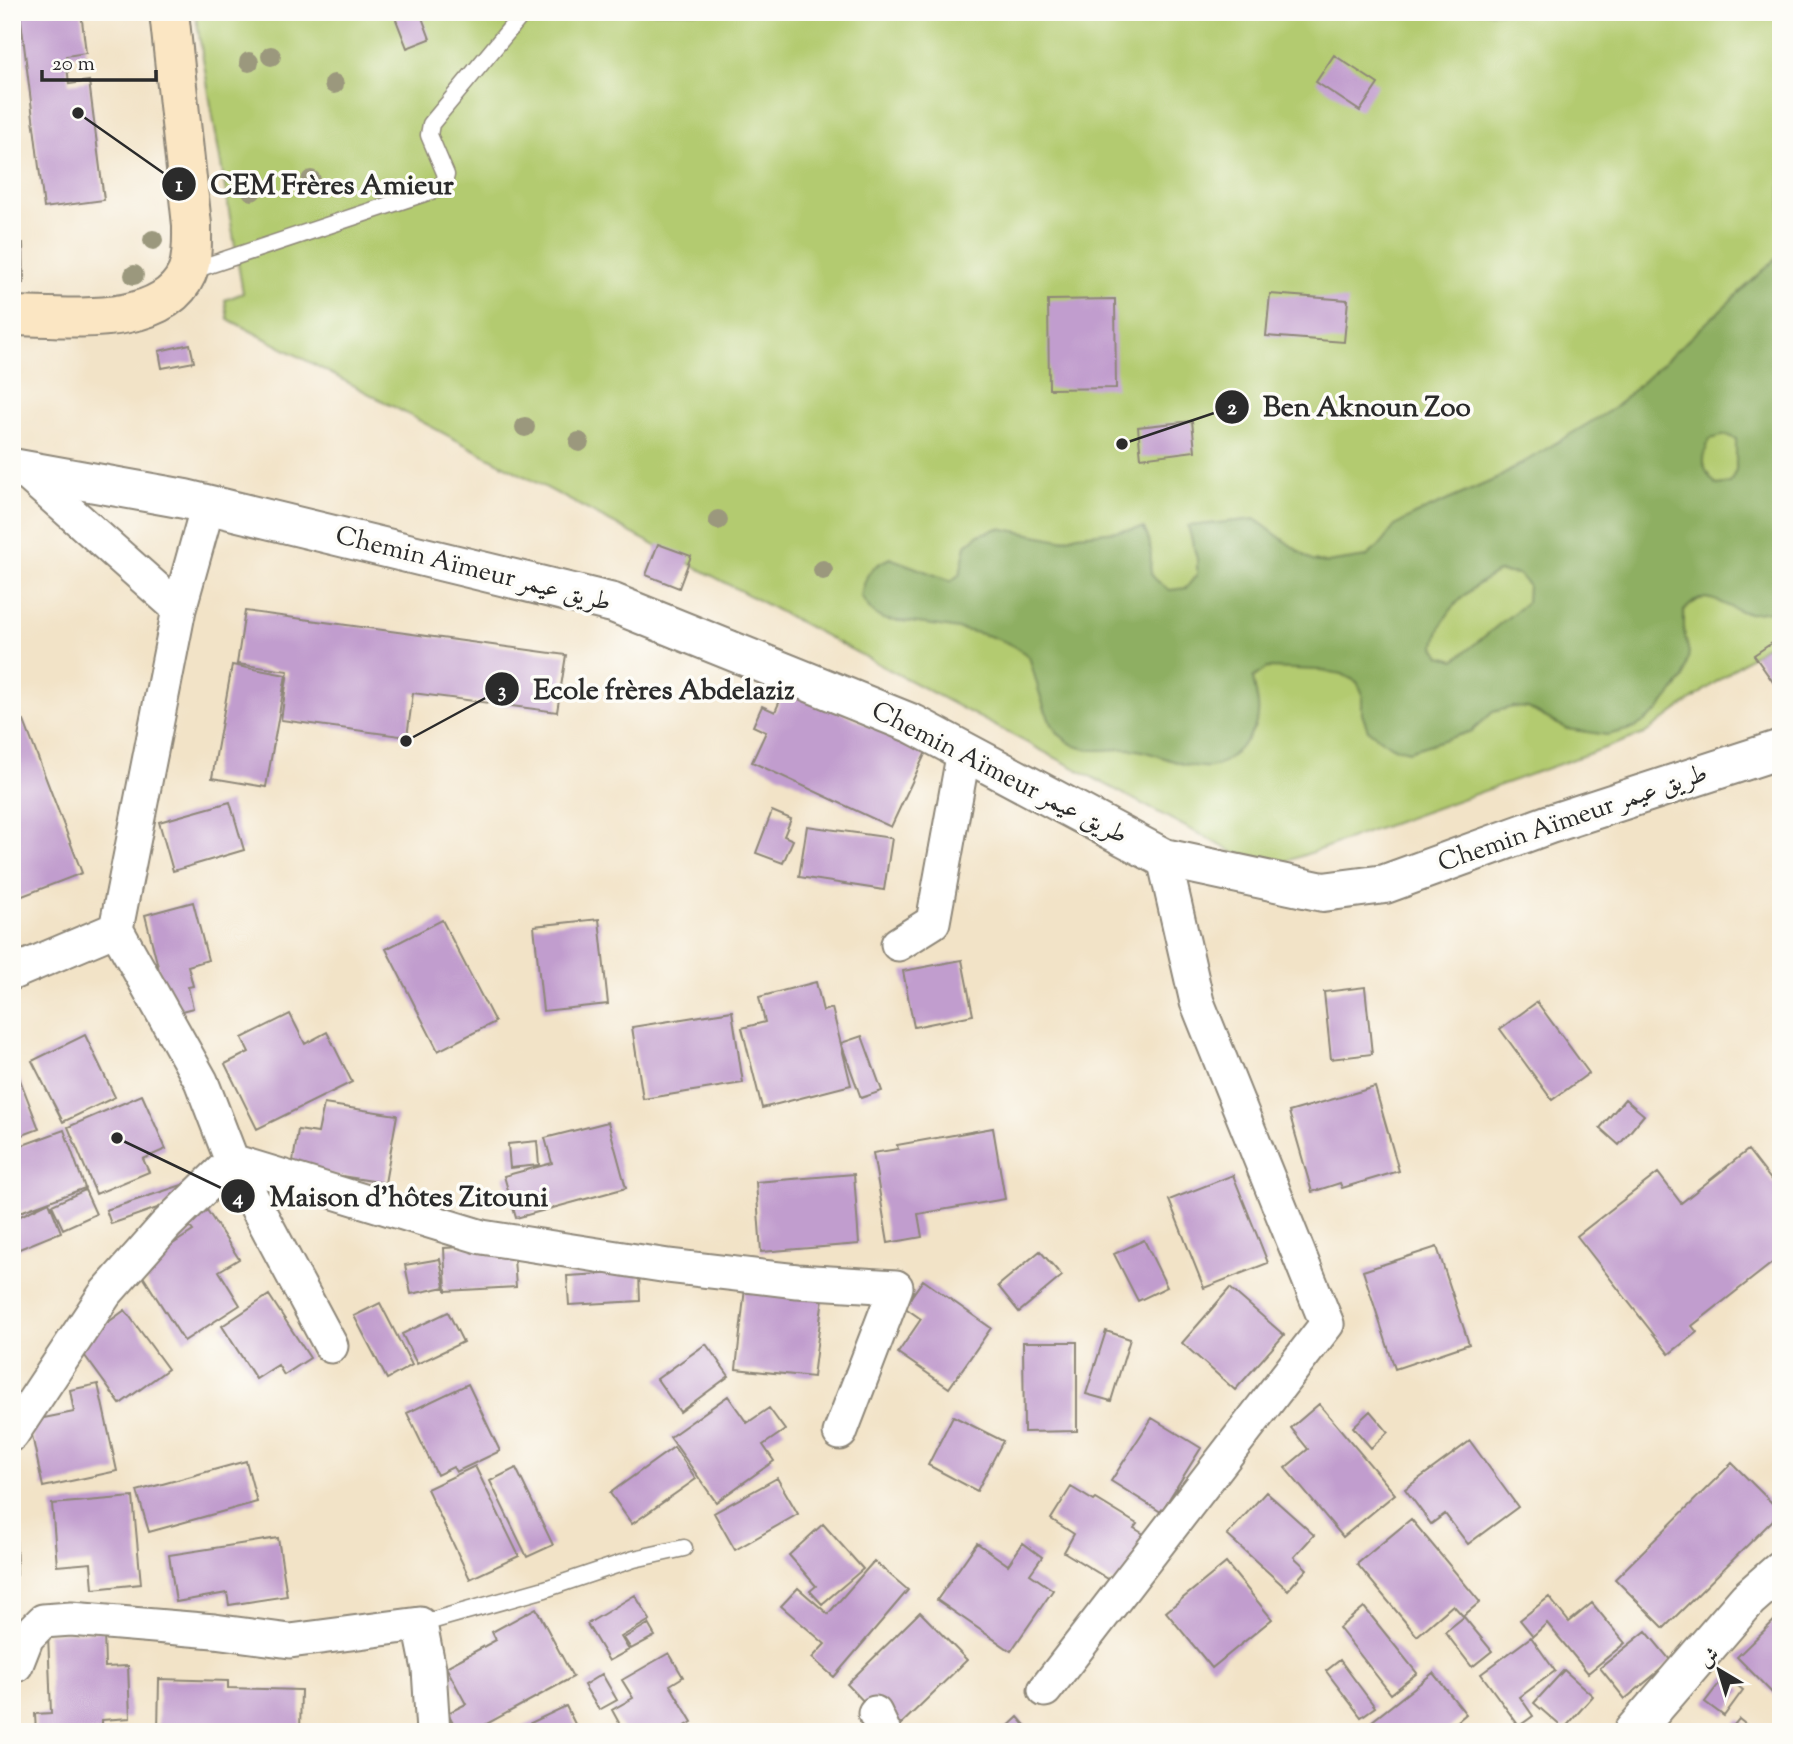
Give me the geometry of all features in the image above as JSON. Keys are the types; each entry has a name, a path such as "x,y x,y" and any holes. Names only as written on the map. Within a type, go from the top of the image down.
{"main road":[{"path":"12,316 107,317 157,305 175,292 187,272 192,254 192,225 169,12"}],"street":[{"name":"Chemin Aïmeur طريق عيمر","path":"18,470 208,505 613,603 913,724 1164,858 1323,892 1385,884 1550,824 1781,748"},
{"path":"18,470 179,609"},
{"path":"208,505 179,609 116,929 201,1081 232,1161 331,1346"},
{"path":"898,944 933,922 964,751"},
{"path":"1045,1689 1327,1324 1197,1002 1164,858"},
{"path":"12,974 116,929"},
{"path":"232,1161 482,1237 681,1267 797,1281 896,1287 839,1433"},
{"path":"12,1434 105,1294 166,1225 232,1161"},
{"path":"1633,1732 1748,1599 1781,1570"},
{"path":"16,1665 27,1637 43,1621 84,1620 214,1631 290,1641 420,1624 429,1669 433,1732"}],"lane":[{"path":"187,272 436,189 444,182 446,175 429,135 431,124 524,12"},
{"path":"420,1624 545,1589 634,1559 684,1548"}],"green space":[{"path":"195,12 1781,12 1781,635 1644,734 1265,869 228,319 225,300 243,293"},
{"path":"1781,254 1781,609 1748,613 1708,598 1693,603 1684,611 1684,631 1689,653 1684,678 1658,711 1635,728 1607,735 1567,729 1528,708 1513,707 1493,712 1472,731 1409,751 1392,747 1368,730 1362,714 1362,692 1357,682 1342,674 1318,670 1267,668 1253,678 1258,710 1250,735 1232,756 1217,765 1191,766 1137,750 1089,750 1070,743 1055,729 1045,710 1029,657 1018,649 973,632 883,619 870,609 861,596 869,572 890,558 951,581 960,574 966,545 978,535 999,528 1061,540 1078,535 1144,528 1150,545 1152,575 1170,590 1186,588 1197,574 1197,559 1188,526 1255,519 1312,561 1327,563 1366,557 1395,526 1496,479 1614,408","holes":["1726,435 1736,439 1736,470 1730,483 1717,485 1705,469 1704,458 1710,439","1498,572 1518,574 1528,585 1527,602 1455,660 1441,656 1435,647 1449,612 1467,593"]}],"building":[{"path":"20,12 81,12 86,53 66,56 69,84 89,81 104,200 44,208"},
{"path":"393,12 420,12 430,39 407,48"},
{"path":"1334,55 1378,84 1360,111 1316,82"},
{"path":"23,243 24,283 12,283 12,244"},
{"path":"1270,294 1348,300 1344,342 1266,336"},
{"path":"1115,299 1116,388 1049,389 1048,300"},
{"path":"190,344 194,362 162,368 159,351"},
{"path":"1192,421 1195,451 1141,458 1138,427"},
{"path":"658,544 691,556 679,588 646,575"},
{"path":"245,611 566,655 557,712 413,693 407,737 281,720 288,671 237,664"},
{"path":"1781,637 1781,676 1773,682 1754,655"},
{"path":"232,665 286,675 266,787 212,778"},
{"path":"786,687 926,752 891,827 752,762 766,732 753,726 762,706 775,712"},
{"path":"24,721 82,873 12,900 12,725"},
{"path":"230,802 244,850 173,871 159,822"},
{"path":"772,811 791,819 784,836 793,840 783,863 756,853"},
{"path":"807,826 892,838 884,890 799,877"},
{"path":"193,902 208,960 188,966 193,986 188,987 193,1008 170,1014 145,915"},
{"path":"599,919 608,1004 543,1011 534,926"},
{"path":"442,920 495,1022 438,1051 386,949"},
{"path":"962,960 973,1015 914,1027 903,971"},
{"path":"816,982 823,1011 832,1008 851,1085 762,1108 742,1028 765,1022 759,997"},
{"path":"1365,987 1372,1054 1331,1059 1324,992"},
{"path":"1537,1002 1589,1073 1552,1100 1500,1029"},
{"path":"732,1011 743,1083 643,1099 632,1027"},
{"path":"290,1014 305,1044 327,1032 352,1082 257,1129 225,1064 249,1052 242,1038"},
{"path":"85,1035 115,1097 63,1122 32,1061"},
{"path":"862,1036 882,1091 861,1098 841,1043"},
{"path":"17,1072 39,1129 12,1139 12,1074"},
{"path":"1375,1087 1399,1171 1342,1188 1340,1183 1312,1192 1289,1112"},
{"path":"142,1095 166,1149 143,1159 149,1172 96,1194 68,1127"},
{"path":"1625,1099 1644,1115 1619,1145 1600,1128"},
{"path":"324,1104 397,1115 385,1183 292,1168 298,1130 318,1133"},
{"path":"608,1122 626,1188 516,1218 504,1176 552,1163 545,1138"},
{"path":"993,1128 1005,1199 918,1214 922,1237 888,1243 873,1153 898,1149 897,1145"},
{"path":"64,1130 85,1188 12,1215 12,1149"},
{"path":"537,1141 539,1165 510,1168 508,1144"},
{"path":"1748,1150 1779,1190 1781,1189 1781,1256 1692,1326 1697,1332 1669,1354 1577,1236 1658,1173 1681,1203"},
{"path":"854,1174 859,1244 761,1252 756,1182"},
{"path":"1233,1175 1268,1263 1204,1288 1169,1200"},
{"path":"185,1184 189,1197 111,1224 106,1210"},
{"path":"85,1190 96,1214 63,1229 52,1205"},
{"path":"49,1202 61,1232 12,1252 12,1220"},
{"path":"207,1210 239,1259 219,1271 240,1305 184,1341 137,1267 193,1231 187,1223"},
{"path":"1144,1240 1167,1287 1138,1301 1114,1254"},
{"path":"513,1244 516,1287 446,1291 444,1248"},
{"path":"1437,1247 1469,1344 1395,1369 1363,1271"},
{"path":"1040,1251 1062,1276 1019,1312 998,1286"},
{"path":"440,1259 445,1287 411,1294 405,1265"},
{"path":"639,1272 640,1301 569,1305 567,1276"},
{"path":"923,1280 991,1328 949,1388 898,1353 921,1319 904,1307"},
{"path":"745,1288 823,1297 813,1377 736,1369"},
{"path":"1230,1288 1284,1335 1235,1390 1182,1343"},
{"path":"269,1295 310,1358 284,1375 278,1365 256,1379 222,1326"},
{"path":"380,1303 412,1365 387,1379 354,1316"},
{"path":"125,1310 168,1369 120,1404 77,1345"},
{"path":"448,1312 463,1342 417,1364 402,1334"},
{"path":"1106,1331 1130,1339 1111,1401 1086,1394"},
{"path":"1023,1342 1077,1342 1077,1431 1024,1432"},
{"path":"706,1344 729,1376 680,1412 657,1379"},
{"path":"98,1384 117,1471 43,1487 29,1421 74,1412 70,1390"},
{"path":"468,1384 500,1451 456,1472 453,1467 437,1475 407,1413"},
{"path":"728,1396 747,1423 769,1408 785,1430 763,1445 774,1461 716,1502 670,1437"},
{"path":"1319,1404 1395,1494 1343,1537 1285,1468 1308,1449 1291,1428"},
{"path":"1370,1411 1388,1432 1371,1448 1353,1427"},
{"path":"953,1416 1003,1441 977,1491 928,1465"},
{"path":"1152,1418 1201,1448 1161,1512 1111,1481"},
{"path":"1470,1441 1518,1507 1468,1544 1445,1514 1431,1524 1405,1489"},
{"path":"674,1447 696,1479 632,1524 610,1493"},
{"path":"246,1461 257,1502 149,1532 137,1491"},
{"path":"1732,1463 1781,1512 1664,1628 1615,1579"},
{"path":"475,1466 519,1556 470,1579 427,1489"},
{"path":"516,1468 553,1545 527,1557 490,1481"},
{"path":"777,1478 798,1514 735,1550 714,1513"},
{"path":"1071,1487 1137,1524 1134,1528 1147,1536 1118,1585 1064,1552 1074,1534 1051,1519"},
{"path":"1266,1492 1314,1535 1294,1557 1307,1569 1288,1590 1227,1535"},
{"path":"12,1495 15,1495 17,1575 12,1575"},
{"path":"133,1497 141,1584 93,1589 91,1563 57,1566 52,1504"},
{"path":"1411,1519 1480,1602 1463,1616 1453,1605 1417,1636 1357,1564"},
{"path":"823,1524 863,1569 822,1604 810,1591 816,1586 789,1555"},
{"path":"278,1538 287,1596 229,1605 227,1593 176,1602 169,1555"},
{"path":"977,1543 1008,1565 1023,1543 1042,1557 1030,1574 1053,1590 1011,1651 937,1600"},
{"path":"874,1561 908,1590 834,1677 812,1658 825,1644 781,1606 798,1588 828,1614"},
{"path":"1226,1563 1272,1619 1212,1668 1166,1612"},
{"path":"635,1595 650,1620 621,1637 629,1650 609,1661 587,1624"},
{"path":"1549,1597 1569,1622 1592,1603 1625,1643 1588,1673 1547,1623 1533,1636 1520,1620"},
{"path":"1364,1607 1417,1673 1391,1694 1339,1628"},
{"path":"536,1608 573,1677 472,1732 458,1732 448,1713 466,1704 446,1667 496,1640 492,1632"},
{"path":"920,1612 967,1660 893,1732 847,1684"},
{"path":"1781,1614 1781,1702 1737,1657"},
{"path":"1464,1617 1492,1651 1472,1667 1445,1632"},
{"path":"648,1624 655,1636 631,1649 624,1638"},
{"path":"104,1631 105,1667 128,1666 130,1718 102,1720 102,1732 36,1732 35,1714 51,1713 48,1633"},
{"path":"1646,1631 1671,1661 1625,1699 1600,1668"},
{"path":"1531,1637 1555,1671 1520,1697 1533,1716 1519,1726 1481,1674"},
{"path":"669,1653 683,1677 670,1685 692,1722 675,1732 624,1732 612,1710 633,1698 622,1680"},
{"path":"1340,1660 1375,1707 1361,1717 1326,1671"},
{"path":"1564,1670 1593,1696 1564,1729 1534,1703"},
{"path":"1433,1673 1466,1714 1445,1732 1379,1732 1371,1722"},
{"path":"602,1674 617,1700 599,1710 584,1685"},
{"path":"1725,1676 1743,1690 1724,1716 1705,1702"},
{"path":"159,1679 228,1681 228,1688 301,1690 300,1732 158,1732"},
{"path":"566,1706 579,1732 512,1732"},
{"path":"1018,1717 1031,1732 1002,1732"},
{"path":"1739,1719 1755,1732 1728,1732"}],"place":[{"name":"CEM Frères Amieur","path":"78,113"},
{"name":"Ben Aknoun Zoo","path":"1122,444"},
{"name":"Ecole frères Abdelaziz","path":"406,741"},
{"name":"Maison d'hôtes Zitouni","path":"117,1138"}]}
